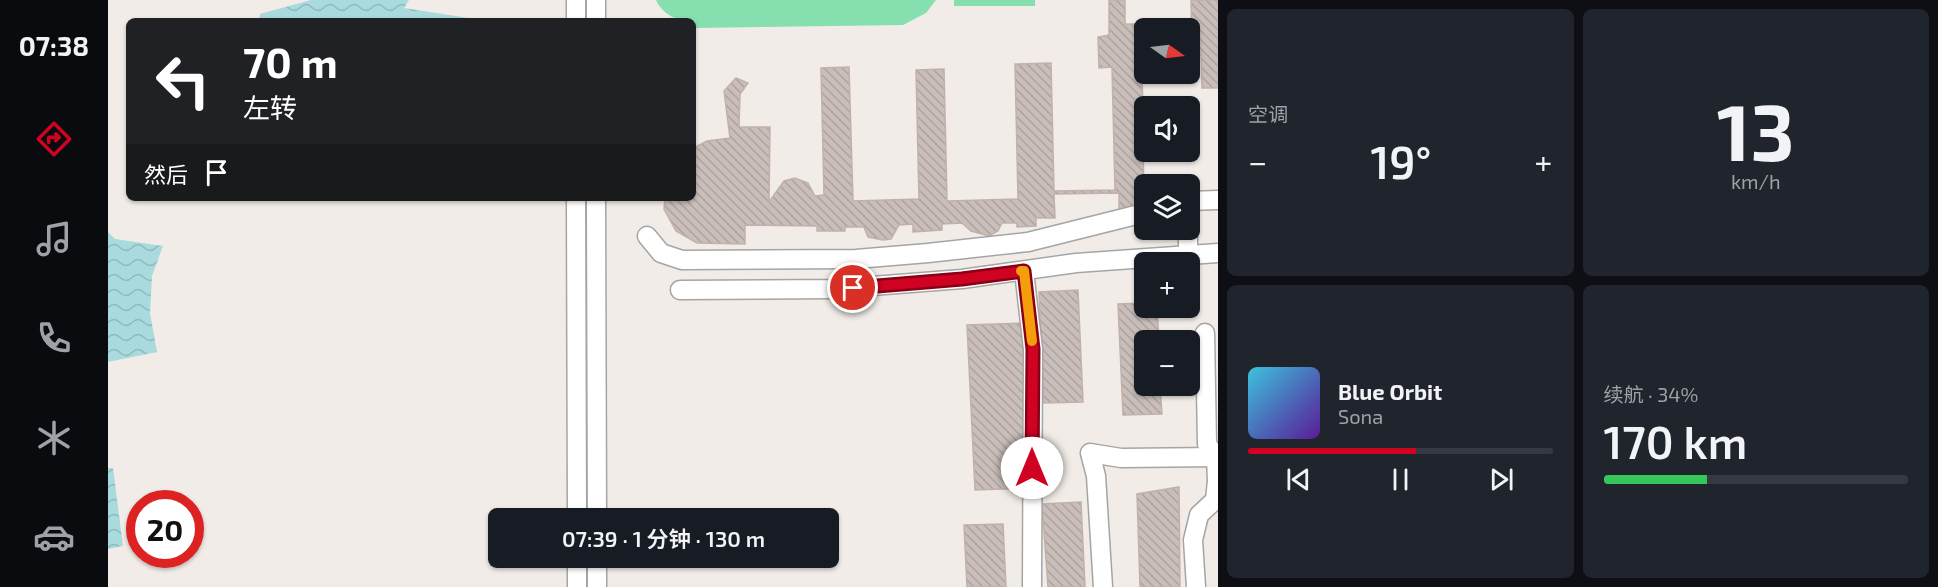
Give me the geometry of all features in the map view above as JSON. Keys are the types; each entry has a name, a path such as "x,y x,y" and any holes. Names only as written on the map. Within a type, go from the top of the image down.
{"street":[{"path":"576,0 576,18"},
{"path":"596,0 596,18"},
{"path":"1200,201 1218,200"},
{"path":"576,201 577,508"},
{"path":"596,201 597,508"},
{"path":"647,236 660,253 682,260 856,259 1028,242 1134,216"},
{"path":"928,253 931,282"},
{"path":"1200,254 1218,253"},
{"path":"680,290 834,289 962,279 1076,263 1134,259"},
{"path":"1024,271 1033,349 1032,587"},
{"path":"1196,587 1192,540 1199,515 1215,500 1217,481 1217,457 1208,444 1205,333"},
{"path":"1103,587 1096,476 1090,453 1121,458 1217,457"},
{"path":"577,568 577,587"},
{"path":"597,568 597,587"}],"green space":[{"path":"656,0 936,0 926,13 903,25 696,28 696,18 676,18 662,10"},
{"path":"954,0 1035,0 1035,6 954,6"}],"water":[{"path":"311,0 409,0 404,8 469,18 259,18 260,14"},
{"path":"108,232 115,239 163,246 152,276 150,313 157,352 108,362"},
{"path":"108,468 113,468 123,546 108,549"}],"building":[{"path":"1109,0 1125,0 1125,24 1134,24 1134,84 1142,84 1143,96 1134,96 1134,162 1143,162 1144,174 1134,174 1134,208 1119,209 1119,193 1054,194 1055,218 1036,218 1036,226 1017,227 1017,223 1002,223 998,231 989,236 971,231 962,223 942,224 942,230 913,232 913,224 899,225 891,239 883,240 868,237 864,227 845,227 845,231 817,231 817,226 745,225 745,244 697,243 676,231 664,209 665,201 696,201 696,146 707,141 730,138 724,91 736,78 748,83 740,94 739,127 770,127 769,202 784,181 795,178 808,183 815,196 824,195 821,68 849,67 853,201 919,199 916,70 944,69 947,201 1018,199 1015,64 1051,63 1054,191 1115,190 1112,67 1099,68 1098,37 1109,35"},
{"path":"1191,0 1218,0 1218,88 1202,88 1200,18 1191,18"},
{"path":"1078,290 1083,402 1044,403 1039,292"},
{"path":"1134,303 1134,318 1158,318 1158,330 1134,330 1134,396 1161,396 1162,414 1123,415 1118,304"},
{"path":"1022,323 1028,488 975,490 967,325"},
{"path":"1179,487 1180,587 1140,587 1137,494"},
{"path":"1081,502 1085,587 1048,587 1042,504"},
{"path":"1003,524 1006,587 967,587 964,525"}],"slow traffic":[{"path":"1021,271 1024,271 1032,341"}],"route":[{"path":"853,288 962,279 1024,271 1033,349 1032,468"}]}
